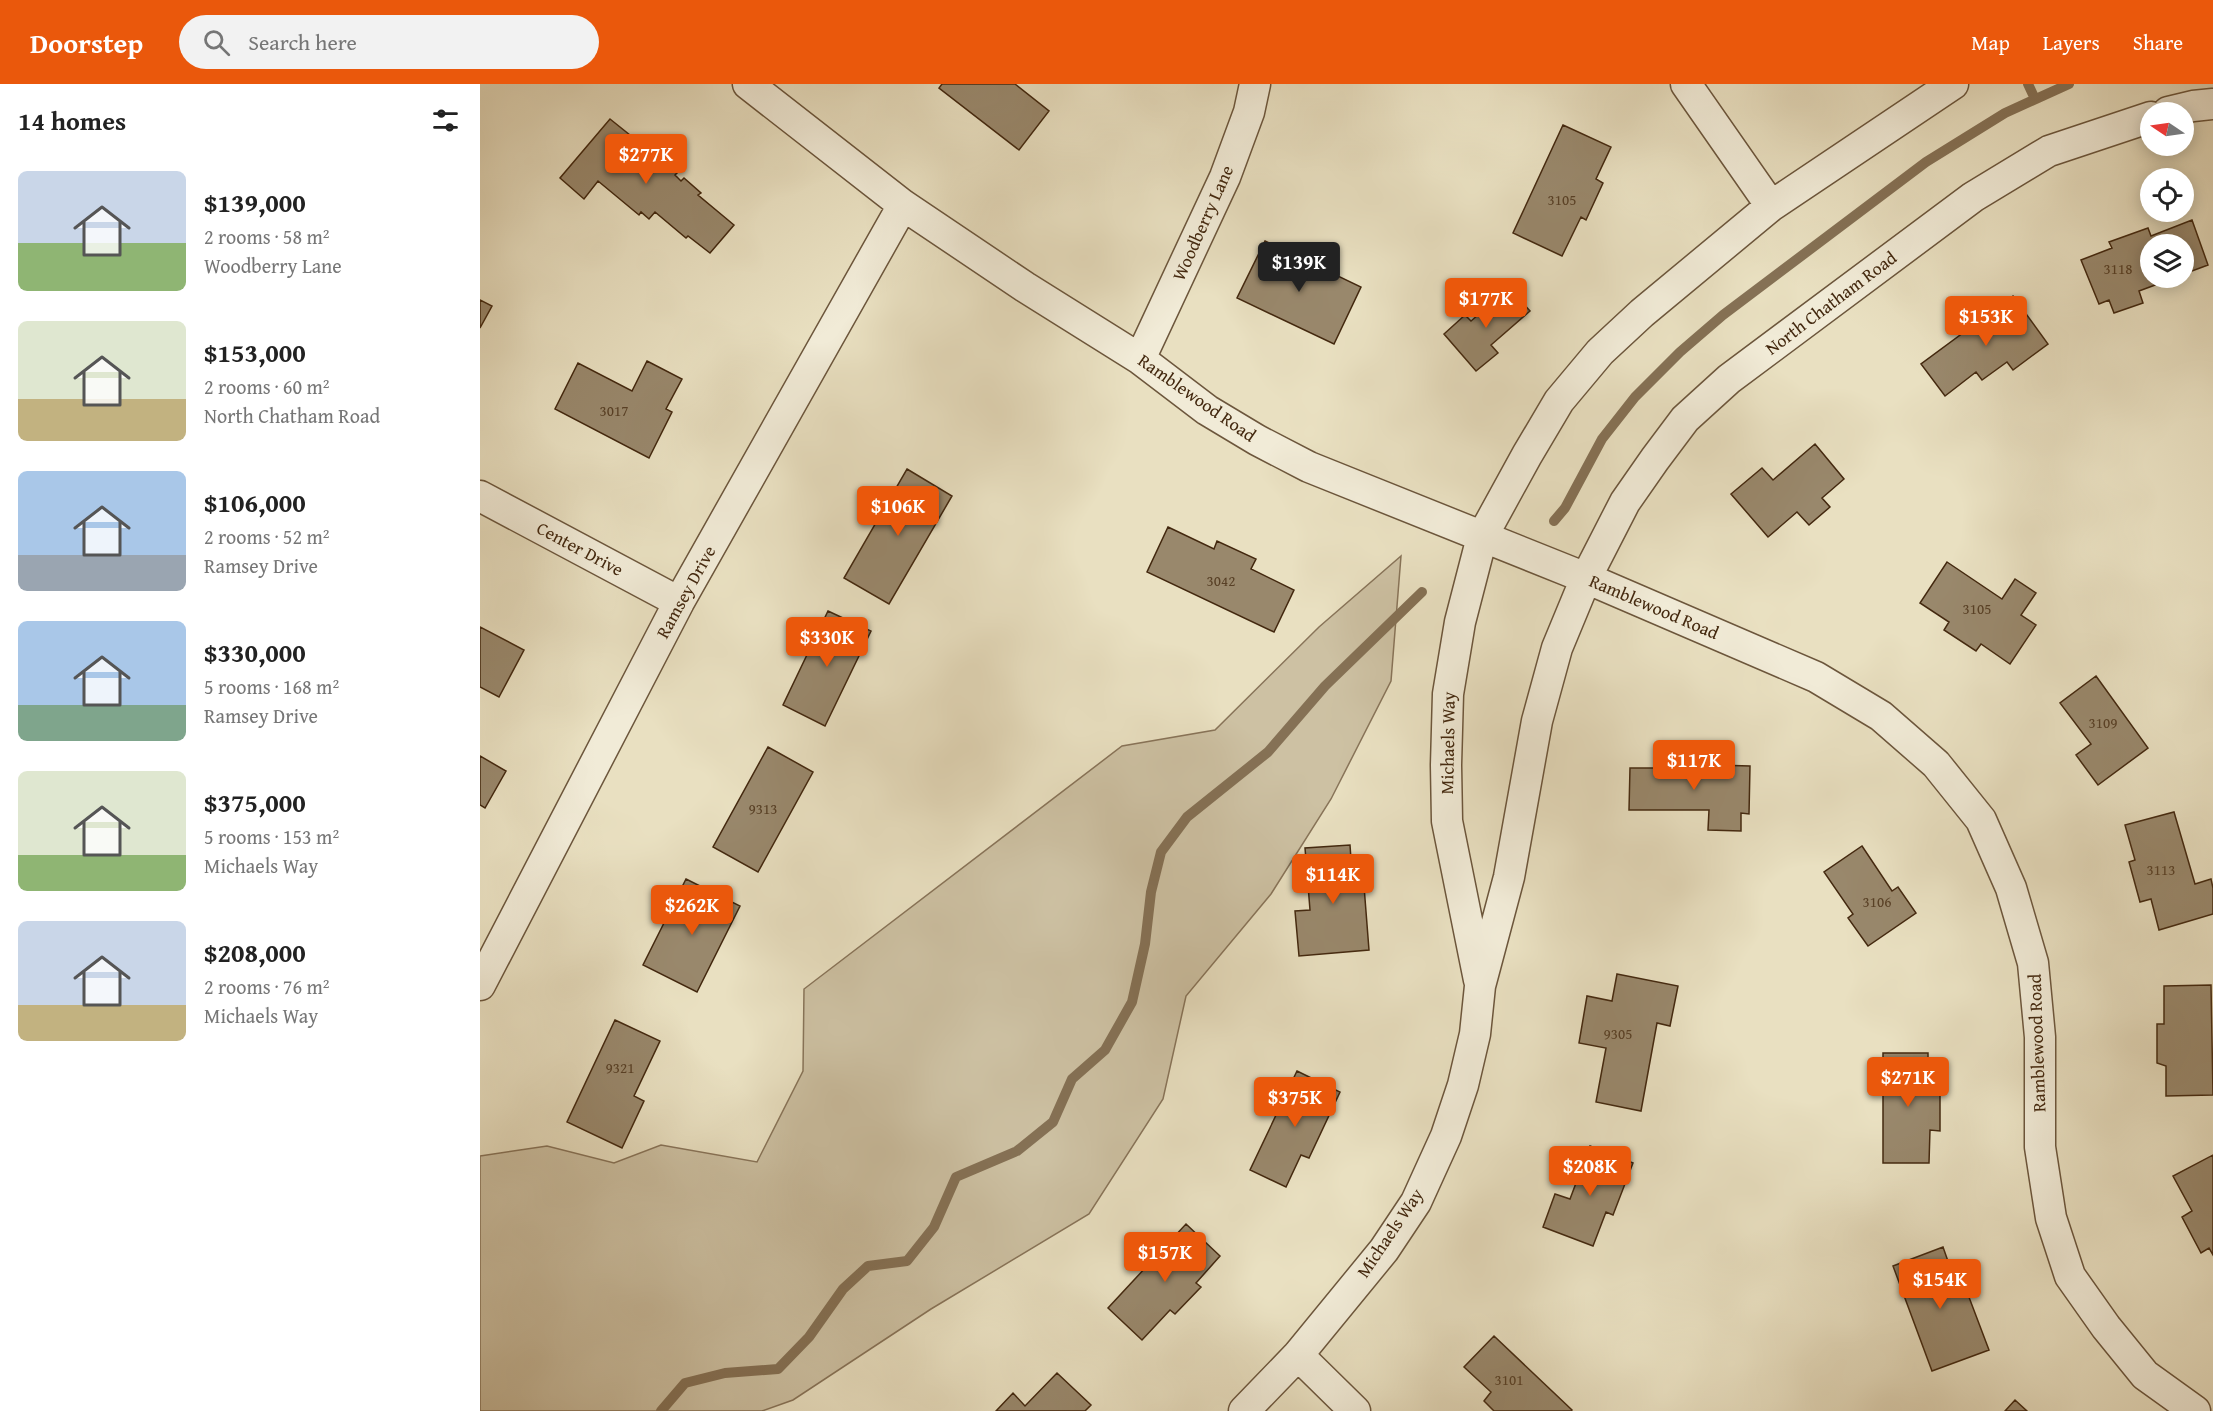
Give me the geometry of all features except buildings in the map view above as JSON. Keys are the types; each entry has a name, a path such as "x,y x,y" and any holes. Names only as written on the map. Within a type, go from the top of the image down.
{"street":[{"name":"Ramblewood Road","path":"748,84 903,205 1025,287 1140,359 1207,410 1257,440 1309,467 1586,578 1816,677 1881,716 1936,764 1982,820 2011,888 2033,963 2040,1037 2040,1147 2051,1218 2070,1276 2106,1327 2145,1375 2195,1411"},
{"name":"Woodberry Lane","path":"1140,359 1225,177 1249,112 1255,84"},
{"path":"1686,84 1771,206"},
{"path":"1482,537 1559,400 1600,352 1642,313 1771,206 1953,84"},
{"path":"2194,106 2213,104"},
{"name":"North Chatham Road","path":"1586,578 1625,502 1655,459 1685,419 1729,379 1973,197 2049,151 2140,121"},
{"name":"Ramsey Drive","path":"480,986 679,602 903,205"},
{"name":"Center Drive","path":"480,496 679,602"},
{"name":"Michaels Way","path":"1480,986 1447,821 1446,765 1448,694 1460,622 1482,537"},
{"name":"Michaels Way","path":"1244,1411 1298,1355 1384,1250 1416,1202 1446,1136 1463,1085 1475,1034 1480,986 1509,877 1537,721 1557,648 1586,578"},
{"path":"1298,1355 1355,1411"}],"shaded area":[{"path":"1401,556 1391,681 1331,799 1271,894 1186,996 1163,1099 1089,1214 931,1309 793,1400 762,1411 480,1411 480,1156 547,1146 614,1163 661,1145 757,1162 803,1071 804,989 1122,746 1215,730 1319,627"}],"waterway":[{"path":"2028,84 2035,99"},
{"path":"1554,521 1565,508 1602,439 1635,397 1680,352 1723,315 1926,162 2005,113 2069,84"},
{"path":"661,1411 685,1383 725,1373 778,1369 809,1337 843,1289 868,1266 907,1261 934,1227 956,1177 1017,1151 1053,1122 1072,1079 1105,1050 1132,1002 1145,944 1151,892 1161,852 1187,817 1268,752 1325,686 1422,592"}]}
